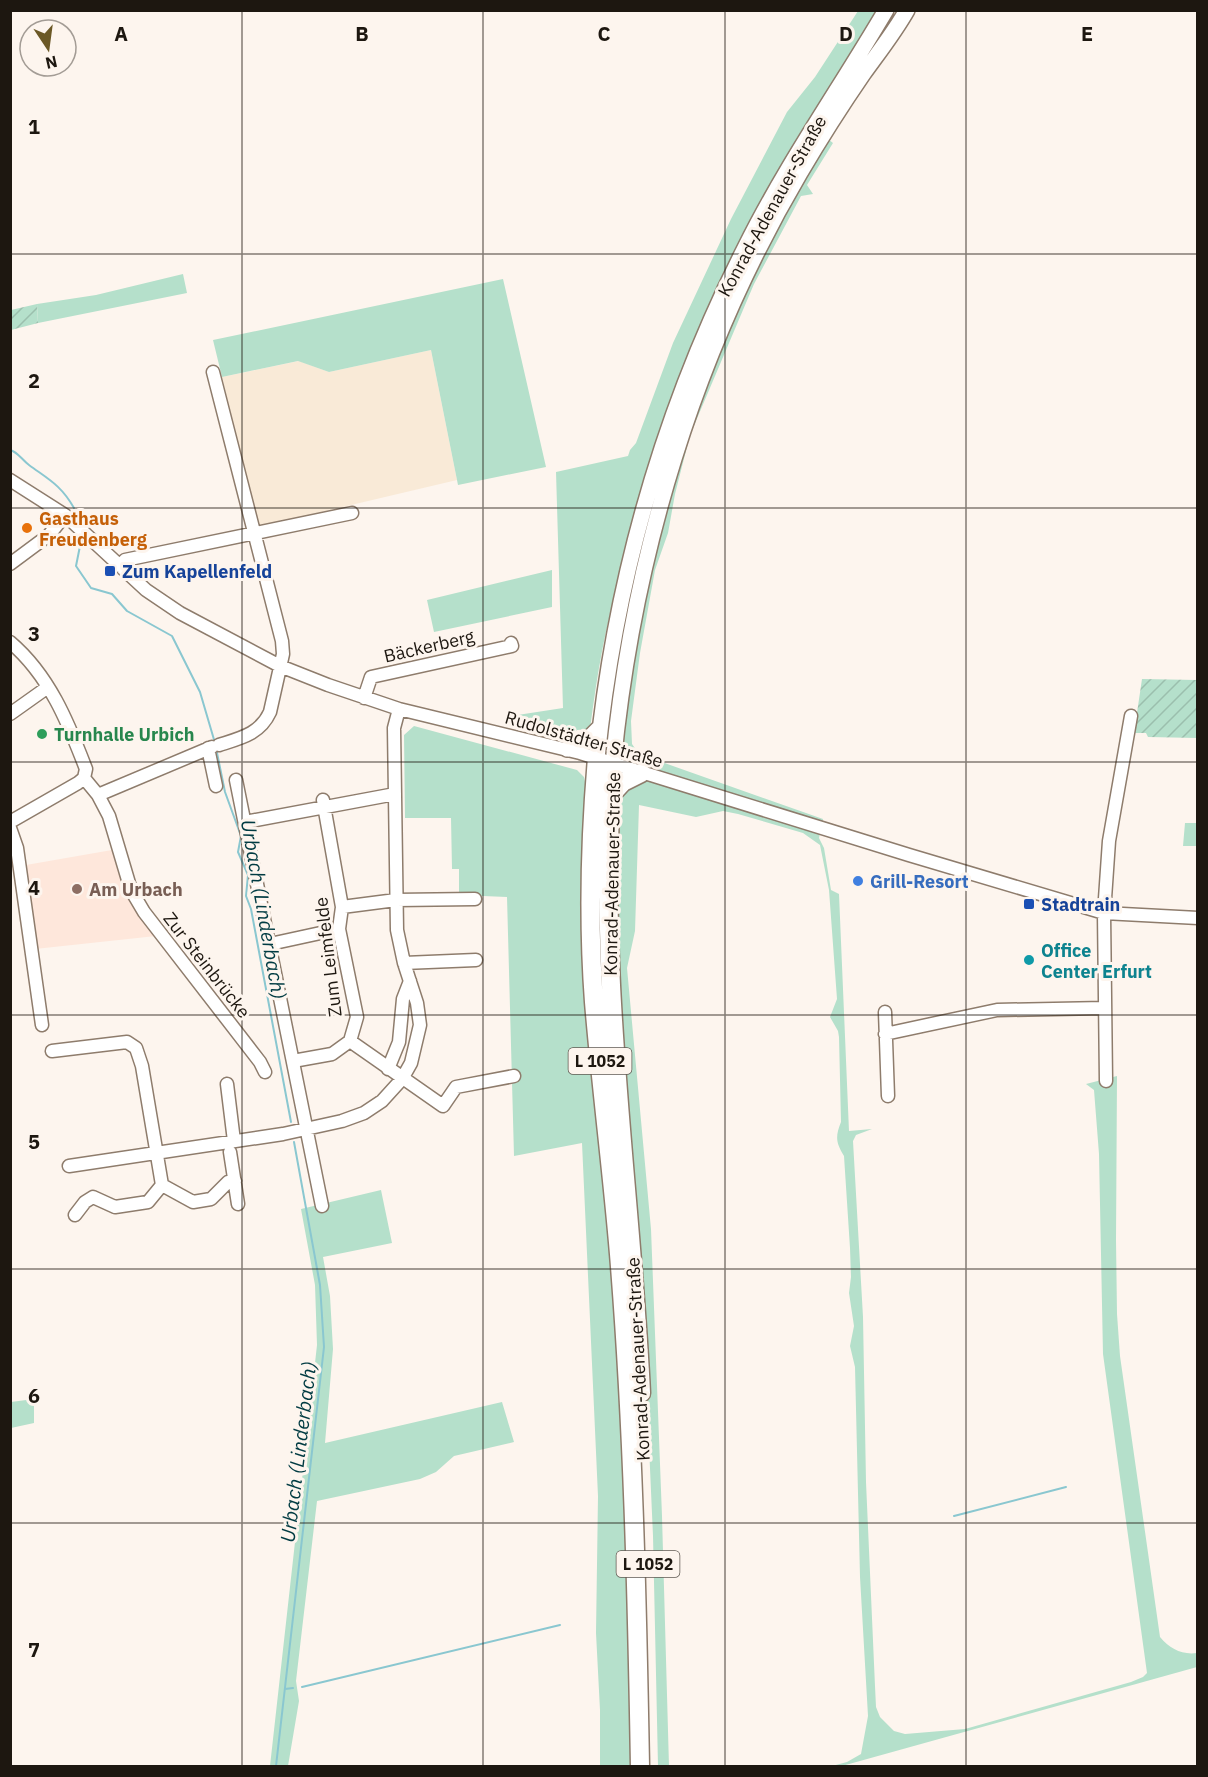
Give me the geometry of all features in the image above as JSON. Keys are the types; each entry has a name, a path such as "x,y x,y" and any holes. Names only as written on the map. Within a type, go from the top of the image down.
{"highway":[{"name":"Konrad-Adenauer-Straße","path":"605,761 611,795 608,863 610,982 640,1362 647,1521 652,1767"},
{"name":"Konrad-Adenauer-Straße","path":"605,761 591,867 594,999 617,1231 628,1376 635,1526 640,1767"},
{"path":"611,795 623,782 641,773"}],"main road":[{"name":"Konrad-Adenauer-Straße","path":"605,761 600,727 610,655 634,543 655,468 678,399 713,313 745,247 785,174 886,10"},
{"name":"Konrad-Adenauer-Straße","path":"605,761 648,545 665,485 701,380 747,271 800,173 832,120 907,10"},
{"path":"567,749 586,741 600,727"}],"street":[{"path":"98,795 213,746 249,735 266,722 270,712 283,654 282,641 213,372"},
{"name":"Rudolstädter Straße","path":"10,480 65,516 146,590 180,613 280,666 364,698 399,709 567,749 1104,913 1197,918"},
{"path":"119,566 125,560 352,513"},
{"path":"10,564 49,535 65,516"},
{"path":"10,642 32,664 60,706 86,769 84,778 72,787 11,822 17,848 42,1025"},
{"name":"Bäckerberg","path":"364,698 371,678 512,646 511,643"},
{"path":"10,714 48,687"},
{"path":"69,1166 156,1152 232,1147 342,1121 364,1113 382,1101 402,1079 411,1064 420,1025 417,1003 404,963 397,930 394,728 399,709"},
{"path":"1106,1081 1104,913 1109,841 1131,716"},
{"path":"213,746 216,786"},
{"name":"Zur Steinbrücke","path":"84,778 98,795 111,823 131,890 144,912 260,1062 265,1072"},
{"path":"236,780 322,1206"},
{"path":"245,822 323,804 395,795"},
{"name":"Zum Leimfelde","path":"293,1061 332,1054 350,1041 357,1017 339,929 342,907 323,804"},
{"path":"342,907 396,900 475,899"},
{"path":"270,944 339,929"},
{"path":"404,963 477,960"},
{"path":"388,1069 399,1042 403,999 411,981"},
{"path":"885,1034 997,1010 1104,1008"},
{"path":"885,1012 888,1095"},
{"path":"350,1041 443,1106 456,1087 514,1076"},
{"path":"52,1051 127,1042 136,1048 142,1066 162,1185 148,1202 115,1207 93,1197 85,1202 75,1215"},
{"path":"226,1084 238,1204"},
{"path":"162,1185 193,1202 211,1199 228,1182 235,1181"}],"shaded area":[{"path":"431,350 457,480 258,527 222,377 299,361 329,372"},
{"name":"Am Urbach","path":"112,850 118,872 136,907 156,936 35,949 23,870 26,865"}],"green space":[{"path":"858,11 880,11 808,125 621,574 602,651 590,729 577,730 569,738 508,725 511,716 563,708 556,472 628,456 636,443 673,343 731,219 787,112 815,77"},
{"path":"828,139 833,143 807,185 813,194 801,196 754,284 690,435 668,533 655,570 631,721 632,744 639,754 823,819 819,838 824,848 831,890 839,894 849,1131 872,1129 856,1135 853,1141 863,1317 866,1482 875,1686 876,1707 880,1717 894,1731 905,1734 965,1729 1131,1682 1147,1673 1103,1354 1099,1154 1094,1090 1086,1084 1117,1076 1116,1240 1120,1356 1160,1637 1177,1650 1197,1653 1197,1667 842,1766 832,1766 847,1762 861,1754 868,1716 860,1577 855,1367 850,1346 854,1326 849,1293 850,1248 844,1156 837,1140 841,1122 839,1037 830,1017 837,999 829,890 820,845 803,833 738,814 723,811 696,817 639,805 635,931 627,968 651,1229 669,1766 658,1766 653,1536 643,1310 616,948 619,927 618,842 621,736 642,599 676,467 722,340 772,234"},
{"path":"183,274 187,293 38,323 37,304 96,295"},
{"path":"503,279 546,467 458,485 431,350 329,372 298,361 222,377 213,340"},
{"path":"37,304 38,323 11,330 11,310"},
{"path":"656,483 659,484 611,736 608,736 630,583"},
{"path":"552,570 552,607 434,632 427,600"},
{"path":"1142,679 1197,680 1197,738 1148,737 1146,733 1134,733"},
{"path":"414,726 577,770 584,777 586,786 618,1309 635,1766 600,1766 596,1633 598,1496 582,1143 514,1156 507,897 459,895 459,869 452,869 451,818 405,818 404,735"},
{"path":"1185,823 1197,823 1197,846 1183,846"},
{"path":"381,1190 392,1243 323,1257 330,1296 333,1349 325,1443 502,1402 514,1442 454,1456 436,1472 420,1479 317,1501 296,1681 299,1701 288,1766 270,1766 317,1345 315,1285 301,1209"},
{"path":"34,1399 34,1423 11,1428 11,1402"}],"waterway":[{"name":"Urbach (Linderbach)","path":"10,450 54,483 74,508"},
{"name":"Urbach (Linderbach)","path":"80,546 76,566 91,588 112,594 127,611 172,636 200,692 215,743"},
{"name":"Urbach (Linderbach)","path":"216,748 225,792 241,836 238,852 248,875 246,896 251,909 291,1122"},
{"name":"Urbach (Linderbach)","path":"276,1766 324,1347 320,1285 294,1142"},
{"path":"954,1516 1066,1487"},
{"path":"302,1687 560,1625"},
{"path":"285,1689 293,1688"}],"place":[{"name":"Gasthaus Freudenberg","path":"27,528"},
{"name":"Zum Kapellenfeld","path":"110,571"},
{"name":"Turnhalle Urbich","path":"42,734"},
{"name":"Grill-Resort","path":"858,881"},
{"name":"Am Urbach","path":"77,889"},
{"name":"Stadtrain","path":"1029,904"},
{"name":"Office Center Erfurt","path":"1029,960"}]}
